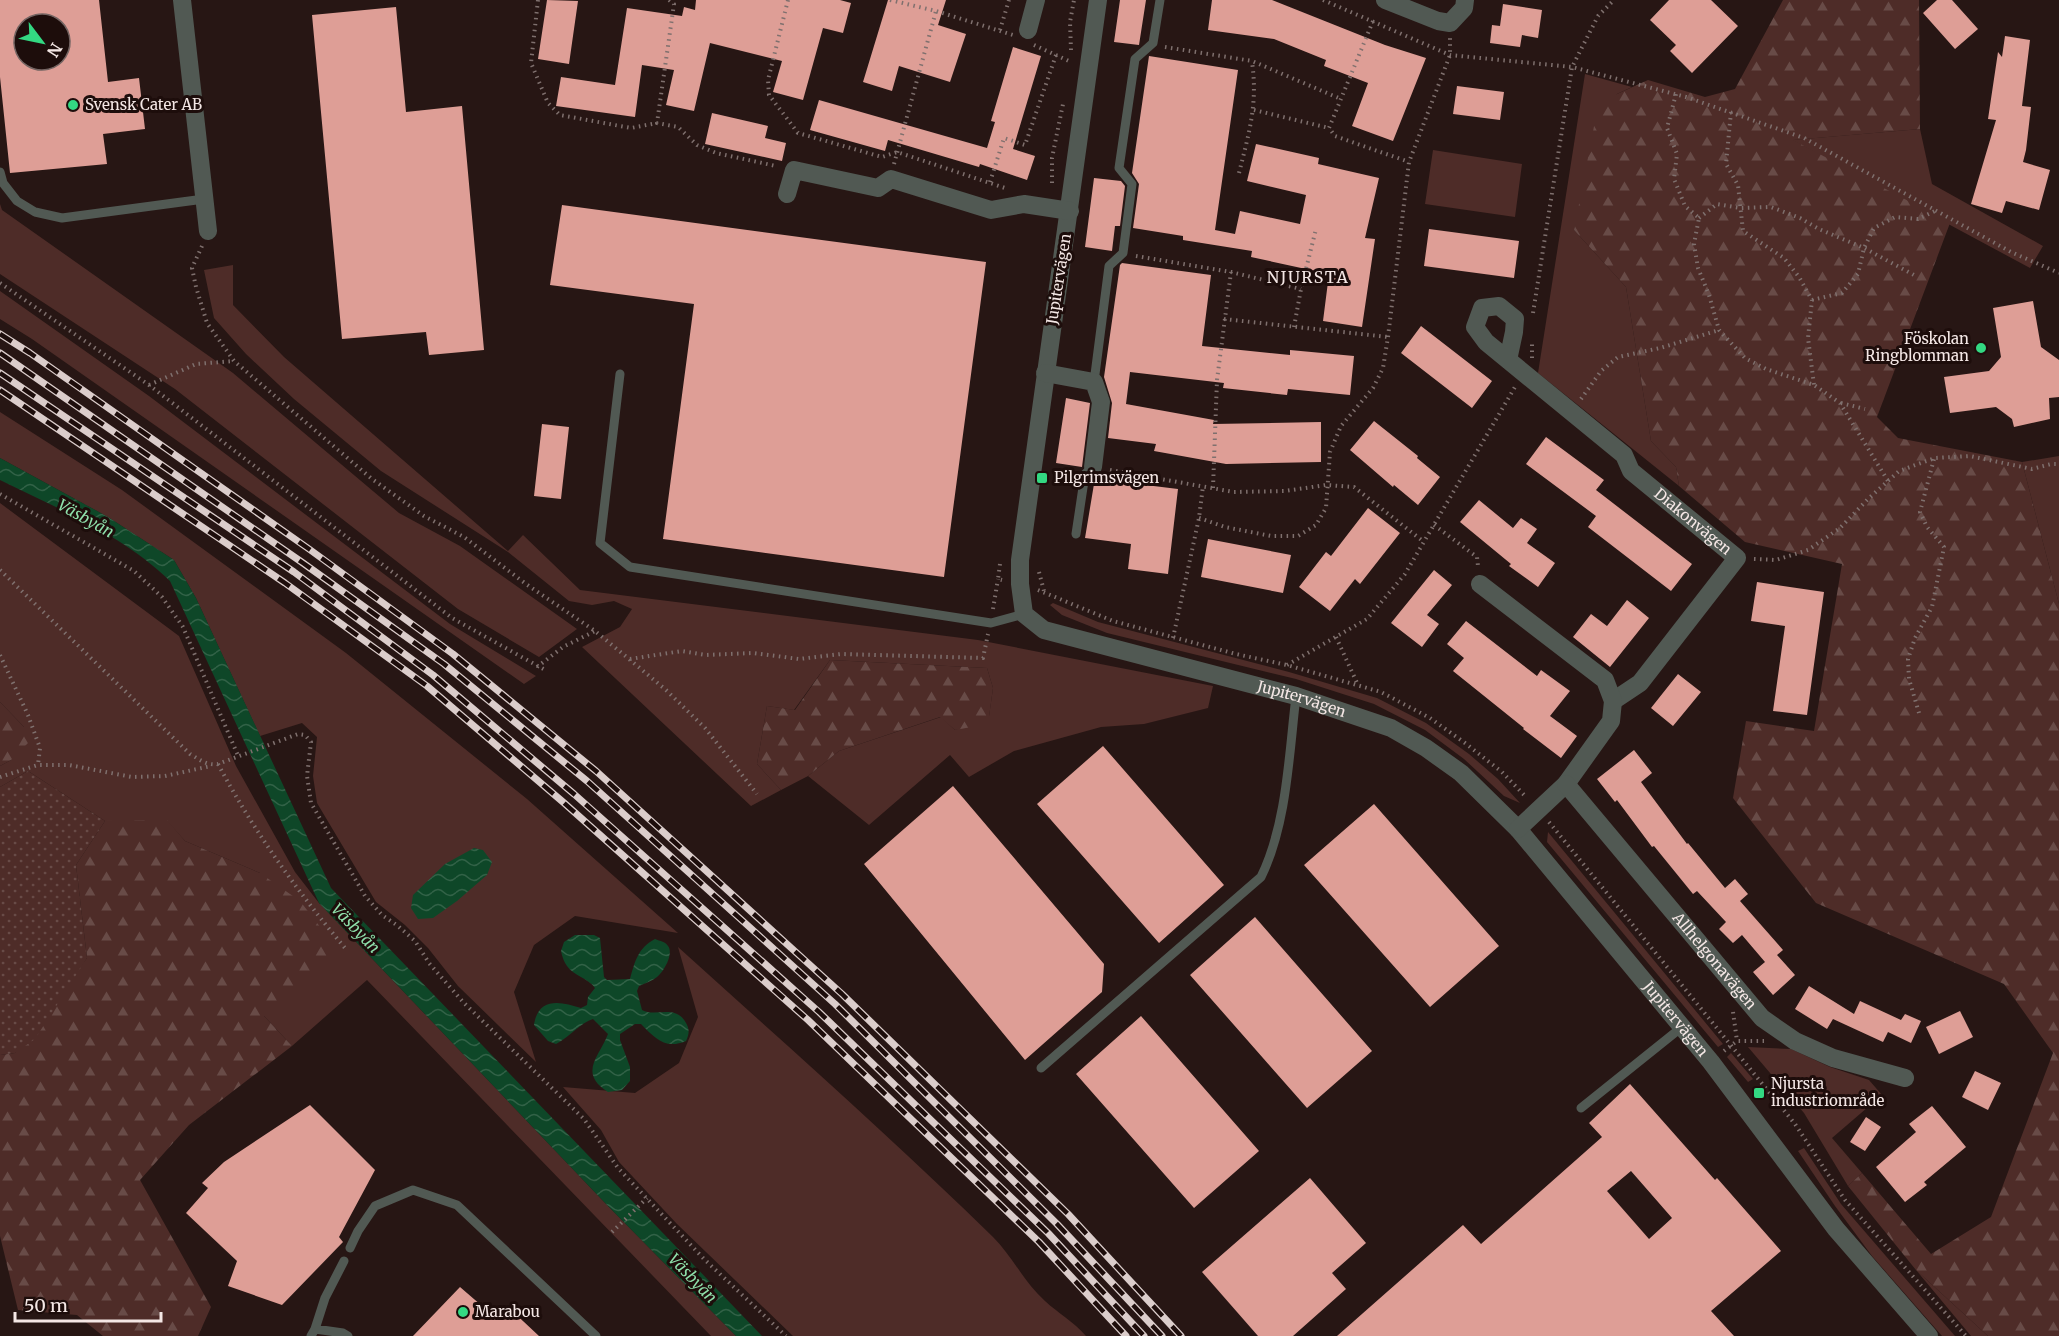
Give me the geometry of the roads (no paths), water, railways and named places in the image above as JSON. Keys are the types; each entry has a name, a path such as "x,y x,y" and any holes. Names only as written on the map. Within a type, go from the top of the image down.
{"street":[{"path":"182,0 208,231"},
{"path":"1027,36 1036,0"},
{"name":"Jupitervägen","path":"1098,0 1061,209 1045,373 1020,560 1024,614 1044,630 1296,696 1391,728 1426,748 1461,773 1518,830 1682,1027 1711,1062 1836,1229 1929,1336"},
{"path":"1385,0 1438,21 1450,23 1464,8 1465,0"},
{"path":"787,194 794,170 878,188 891,179 991,210 1024,204 1061,209"},
{"name":"Diakonvägen","path":"1508,360 1624,455 1631,471 1737,558 1640,683 1613,701"},
{"path":"1045,373 1094,381 1101,402 1093,467"},
{"path":"1480,584 1605,681 1613,701 1611,721 1566,784 1518,830"},
{"name":"Allhelgonavägen","path":"1566,784 1762,1018 1795,1041 1833,1058 1905,1078"}],"lane":[{"path":"1094,381 1109,266 1123,253 1132,184 1119,168 1135,59 1152,43 1160,0"},
{"path":"0,172 3,183 17,201 35,212 62,218 204,199"},
{"path":"620,374 600,543 630,567 991,623 1024,614"},
{"path":"1076,534 1085,474 1093,467"},
{"path":"1041,1068 1261,877 1272,855 1282,803 1296,696"},
{"path":"1581,1108 1682,1027"},
{"path":"350,1248 358,1231 375,1206 394,1198 414,1190 457,1205 596,1336"},
{"path":"344,1261 326,1298 313,1333 343,1333 348,1336"}],"water":[{"name":"Väsbyån","path":"0,458 108,517 174,560 196,598 331,888 762,1336 736,1336 607,1205 319,903 170,581 152,565 111,536 0,480"},
{"path":"474,848 483,850 492,862 487,875 433,918 418,919 411,908 413,895 445,864"},
{"path":"575,935 594,935 600,938 604,977 607,980 630,979 641,951 655,939 666,944 670,949 663,971 639,986 637,991 642,1010 653,1013 671,1012 682,1017 689,1030 688,1036 686,1041 666,1043 656,1038 641,1024 635,1024 620,1034 630,1067 630,1081 622,1090 608,1092 594,1078 593,1064 608,1034 593,1019 556,1044 548,1041 534,1025 536,1016 545,1005 558,1003 581,1008 587,1005 588,997 595,988 573,972 563,959 561,951 564,942"}],"railway":[{"path":"0,334 309,549 453,654 596,771 842,994 1068,1214 1181,1336"},
{"path":"0,353 303,563 444,664 587,781 835,1004 1057,1224 1162,1336"},
{"path":"0,373 294,572 433,675 574,794 819,1012 1048,1233 1144,1336"},
{"path":"0,390 285,583 427,686 563,802 808,1020 1039,1242 1126,1336"}],"place":[{"name":"Svensk Cater AB","path":"73,105"},
{"name":"Föskolan Ringblomman","path":"1981,348"},
{"name":"Pilgrimsvägen","path":"1042,478"},
{"name":"Njursta industriområde","path":"1759,1093"},
{"name":"Marabou","path":"463,1312"}],"district":[{"name":"NJURSTA","path":"1308,277"}]}
